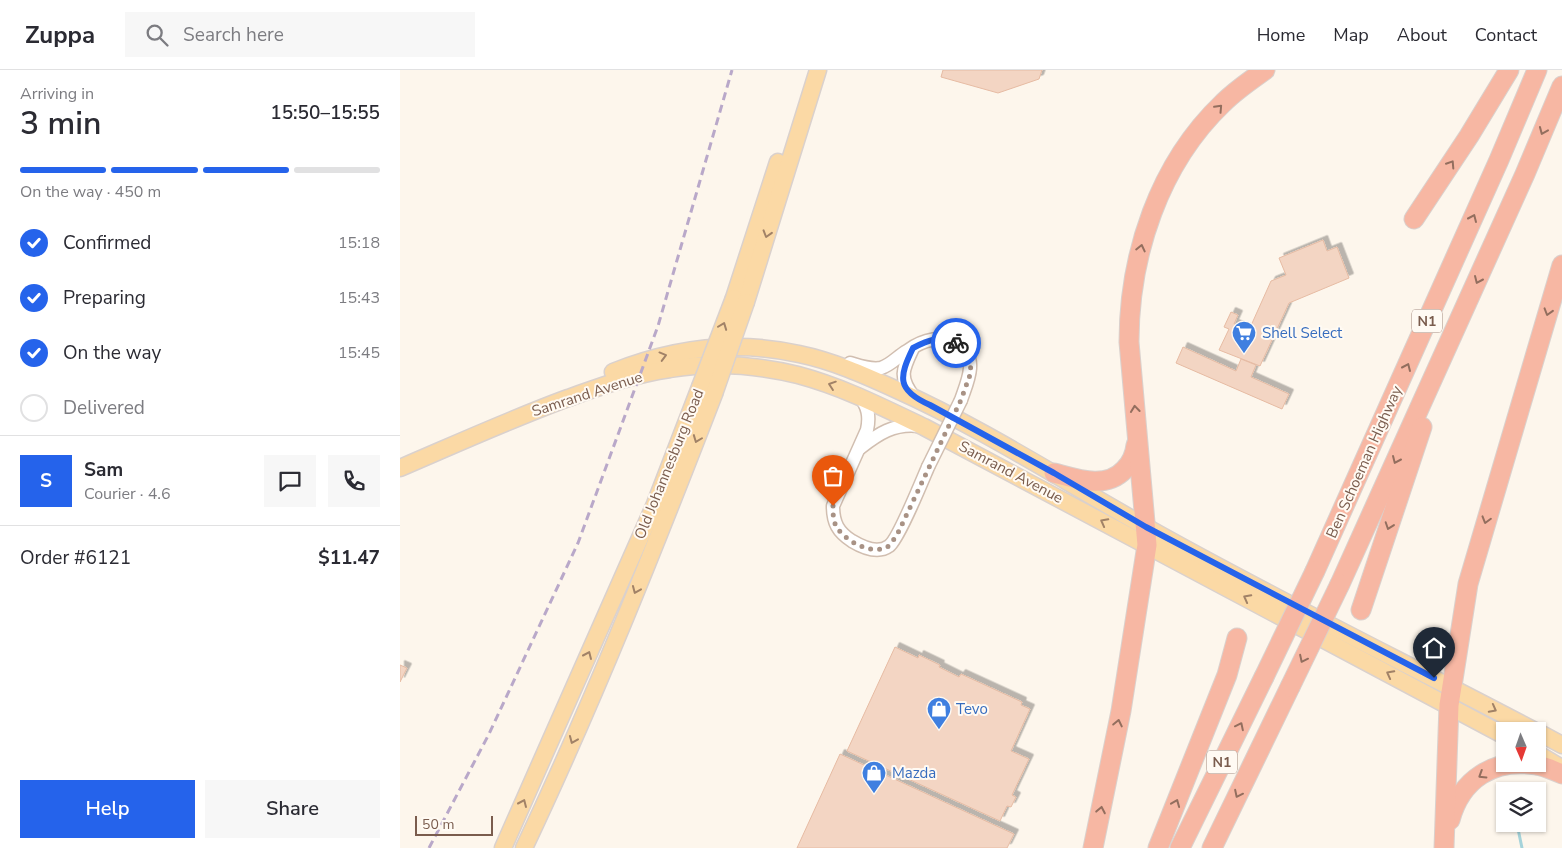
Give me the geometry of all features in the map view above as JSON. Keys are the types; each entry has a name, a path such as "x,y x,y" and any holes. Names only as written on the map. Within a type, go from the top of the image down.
{"highway":[{"path":"1093,848 1121,711 1146,536 1129,342 1132,284 1142,240 1151,214 1162,188 1180,157 1200,128 1223,103 1265,70"},
{"path":"1414,219 1510,70"},
{"name":"Ben Schoeman Highway","path":"1180,848 1315,571 1499,160 1537,70"},
{"name":"Ben Schoeman Highway","path":"1212,848 1340,584 1525,174 1562,86"},
{"path":"1444,846 1449,705 1468,584 1562,265"},
{"path":"1361,610 1414,454 1440,363"},
{"path":"1054,473 1083,481 1096,482 1109,480 1120,475 1136,453 1138,434"},
{"path":"1158,848 1227,675 1237,638"},
{"path":"1444,846 1453,809 1459,796 1474,780 1486,772 1498,767 1524,764 1538,765 1562,774"}],"main road":[{"name":"Old Johannesburg Road","path":"740,300 808,70"},
{"name":"Old Johannesburg Road","path":"524,848 560,772 665,520 707,390 740,300 818,70"},
{"name":"Samrand Avenue","path":"521,416 589,381 622,368 666,355 704,348 740,346 799,354 849,368 930,405 1054,473 1146,536 1496,731"},
{"name":"Samrand Avenue","path":"521,416 632,376 671,368 733,365 787,373 829,384 859,395 1451,686 1518,722"},
{"name":"Old Johannesburg Road","path":"503,848 707,390"},
{"path":"400,468 521,416"},
{"name":"Samrand Avenue","path":"1546,737 1562,745"},
{"path":"1546,759 1562,768"}],"street":[{"path":"799,354 839,359 873,369 887,366 927,340 940,338 950,340 959,345 966,352 970,361 971,372 961,400 897,535 889,546 876,550 859,546 839,531 833,516 833,506 867,430 869,419 866,404 859,395"},
{"path":"913,348 902,374 905,385 914,398"},
{"path":"856,452 877,435 890,428 912,425 924,427"}],"building":[{"path":"943,70 1042,70 1039,79 998,93 941,77"},
{"path":"1323,240 1327,251 1337,247 1349,278 1289,303 1260,366 1219,350 1229,329 1224,327 1231,312 1238,315 1234,324 1249,330 1271,281 1286,275 1279,258"},
{"path":"1183,347 1236,371 1241,359 1256,365 1251,377 1289,394 1282,409 1176,363"},
{"name":"Tevo","path":"895,647 918,658 919,655 959,677 961,674 1022,702 1021,705 1030,709 1011,751 1029,759 1012,795 1016,797 1011,807 1007,806 1000,821 847,751"},
{"path":"400,665 407,668 400,682"},
{"name":"Mazda","path":"840,754 1014,834 1007,848 797,848"}],"waterway":[{"path":"1519,832 1522,848"}],"railway":[{"path":"429,848 489,734 578,543 658,326 732,70"}],"way so far":[{"path":"833,506 833,516 839,531 859,546 876,550 889,546 897,535 961,400 971,372 970,361 966,352 956,343"}],"place":[{"name":"Shell Select","path":"1244,354"},
{"name":"Tevo","path":"939,730"},
{"name":"Mazda","path":"874,794"}],"route":[{"path":"956,343 940,338 927,340 913,348 902,374 905,385 914,398 1054,473 1146,527 1434,678"}]}
